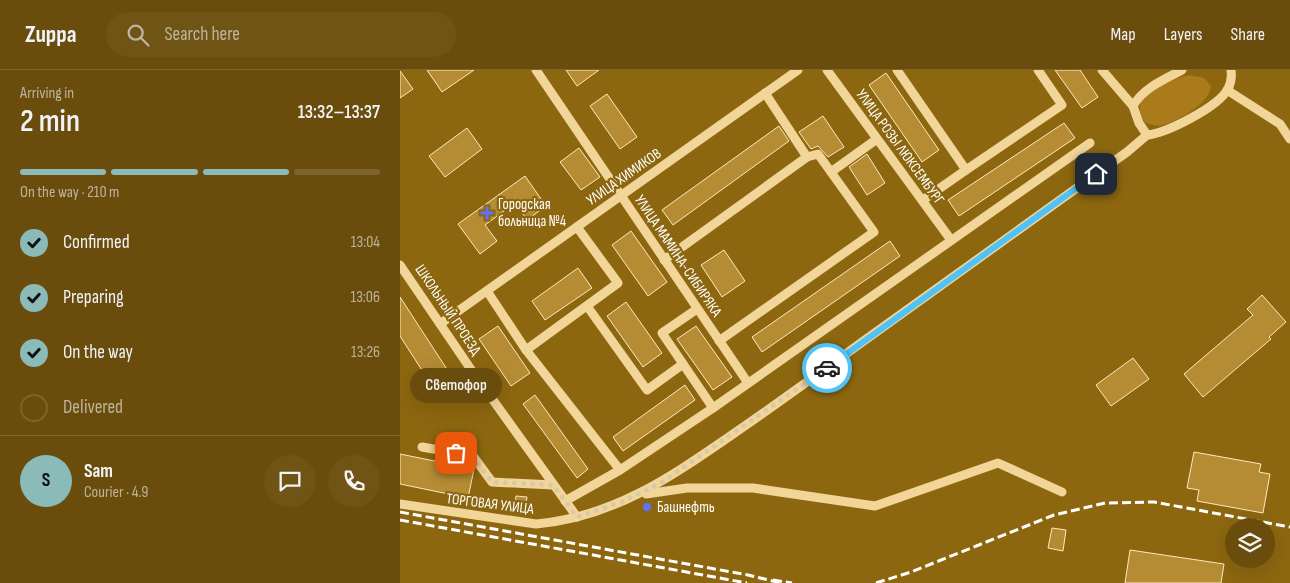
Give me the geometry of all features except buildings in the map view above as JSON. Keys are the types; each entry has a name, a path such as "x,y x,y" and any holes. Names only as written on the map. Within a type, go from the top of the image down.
{"street":[{"name":"УЛИЦА МАМИНА-СИБИРЯКА","path":"536,70 748,384"},
{"name":"УЛИЦА ХИМИКОВ","path":"440,324 798,70"},
{"name":"УЛИЦА РОЗЫ ЛЮКСЕМБУРГ","path":"827,70 950,240"},
{"path":"922,200 1062,104 1038,70"},
{"path":"1102,70 1133,106 1139,124 1147,135"},
{"path":"1133,106 1139,97 1152,87 1182,70"},
{"path":"638,495 661,483 771,408 1127,152 1147,135 1158,134 1208,108 1227,90 1232,78 1231,70"},
{"path":"900,71 966,170"},
{"path":"1227,90 1280,124 1290,139"},
{"path":"765,93 807,157"},
{"path":"831,172 877,139"},
{"path":"565,501 620,470 713,408 1090,143"},
{"path":"664,260 807,157 818,154 874,232 719,341"},
{"path":"526,350 618,283 577,227"},
{"name":"ШКОЛЬНЫЙ ПРОЕЗД","path":"400,265 577,517"},
{"path":"487,291 526,350 620,470"},
{"path":"586,306 647,390 683,364"},
{"path":"698,309 662,333 713,408"},
{"path":"422,447 473,456 492,482 553,485"},
{"path":"638,495 687,488 753,488 875,506 998,463 1062,492"},
{"name":"ТОРГОВАЯ УЛИЦА","path":"400,504 516,522 555,522 608,508 638,495"}],"shaded area":[{"path":"1188,75 1204,78 1211,86 1205,99 1192,111 1176,120 1158,126 1146,123 1141,113 1140,105 1144,97 1160,86"}],"railway":[{"path":"876,583 911,572 1054,515 1105,503 1154,502 1290,527"},
{"path":"400,512 748,575 781,583"},
{"path":"400,520 747,583"},
{"path":"773,580 792,583"}],"way so far":[{"path":"456,453 473,456 492,482 553,485 577,517 608,508 661,483 827,368"}],"place":[{"name":"Городская больница №4","path":"487,213"},
{"name":"Светофор","path":"456,453"},
{"name":"Башнефть","path":"647,507"}],"route":[{"path":"827,368 1096,174"}]}
